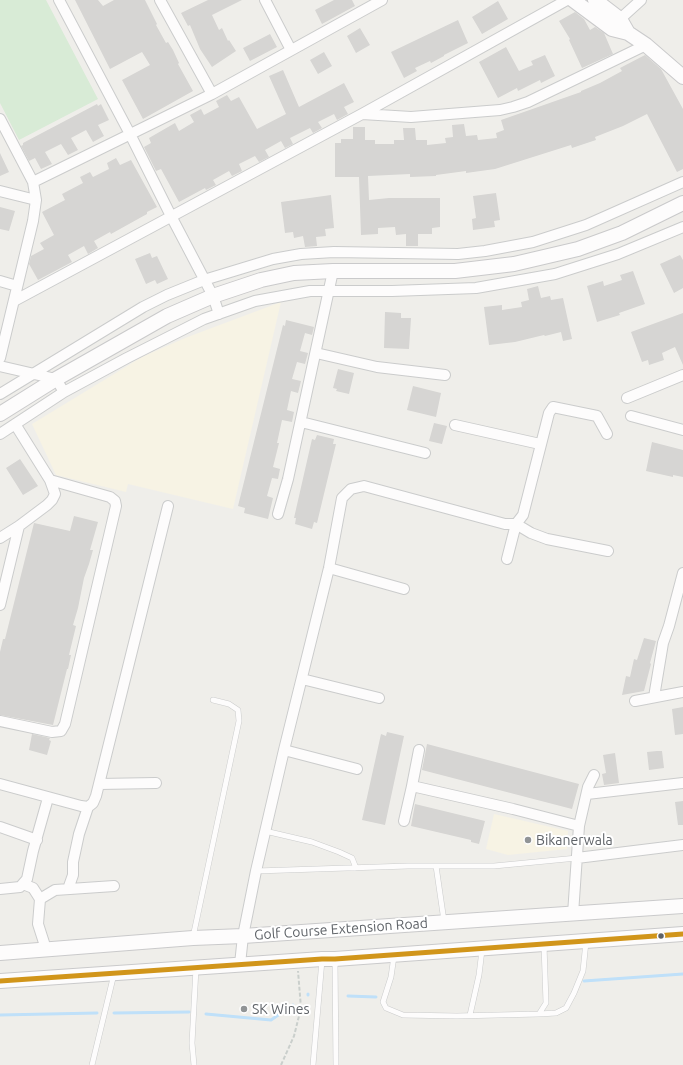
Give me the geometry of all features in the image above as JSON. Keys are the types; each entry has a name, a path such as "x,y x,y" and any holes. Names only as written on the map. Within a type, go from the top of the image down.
{"main road":[{"path":"572,0 612,29 628,33 646,45 683,77"},
{"path":"595,0 620,19 628,33"},
{"path":"0,414 56,379 167,316 213,296 261,280 294,273 333,271 455,271 514,264 585,247 622,233 683,202"},
{"name":"Golf Course Extension Road","path":"0,953 193,938 243,936 683,906"},
{"name":"Golf Course Extension Road","path":"2,982 196,967 394,955 683,934"}],"street":[{"path":"59,0 130,134 213,296 220,314"},
{"path":"160,0 212,94"},
{"path":"265,0 291,50"},
{"path":"33,182 212,94 291,50 365,4 382,0"},
{"path":"14,301 362,114 567,0"},
{"path":"620,19 641,0"},
{"path":"362,114 411,117 500,110 513,107 528,102 646,45"},
{"path":"0,119 33,182 36,200 33,221 0,358"},
{"path":"0,394 32,373 143,307 167,295 204,280 273,260 301,254 334,252 458,254 533,242 586,226 683,182"},
{"path":"0,192 36,200"},
{"path":"0,434 64,392 127,358 204,319 255,301 310,291 392,291 476,288 555,274 618,254 683,227"},
{"path":"278,514 288,480 333,271"},
{"path":"0,281 18,286"},
{"path":"316,353 377,367 445,375"},
{"path":"0,366 56,379 64,392"},
{"path":"627,398 682,376"},
{"path":"507,559 516,524 523,515 540,444 549,412 553,407 597,416 607,434"},
{"path":"631,416 683,430"},
{"path":"301,422 425,452"},
{"path":"0,538 47,505 55,494 50,480 15,424"},
{"path":"455,425 540,444"},
{"path":"0,720 52,732 61,731 65,724 116,506 115,501 110,497 50,480"},
{"path":"240,964 243,936 256,871 329,568 342,498 351,489 364,486 505,524 516,524 531,533 547,539 608,551"},
{"path":"68,889 73,875 73,862 79,834 88,807 93,803 99,784 168,506"},
{"path":"0,605 19,526"},
{"path":"329,568 404,589"},
{"path":"654,698 663,643 683,572"},
{"path":"302,679 379,698"},
{"path":"634,700 654,698 683,692"},
{"path":"284,750 357,769"},
{"path":"404,821 419,750"},
{"path":"573,914 579,826 587,794 594,775"},
{"path":"99,784 156,783"},
{"path":"587,794 683,783"},
{"path":"0,784 48,798 88,807"},
{"path":"412,786 579,826"},
{"path":"0,889 20,887 27,879 48,798"},
{"path":"0,827 37,840"},
{"path":"577,858 683,845"},
{"path":"24,884 33,888 40,899 38,924 46,949"},
{"path":"40,899 55,890 114,886"}],"lane":[{"path":"193,938 239,721 239,713 234,706 213,700"},
{"path":"265,831 312,842 339,852 352,858 356,868"},
{"path":"256,871 436,866 494,866 577,858"},
{"path":"436,866 444,922"},
{"path":"394,955 391,977 383,1002 386,1008 404,1014 470,1015 556,1013 566,1008 574,993 583,971 586,941"},
{"path":"539,1014 546,1003 544,944"},
{"path":"470,1015 480,975 482,949"},
{"path":"313,1065 329,959"},
{"path":"329,959 336,1065"},
{"path":"194,1065 192,1043 196,967"},
{"path":"92,1065 114,973"}],"path":[{"path":"281,1065 294,1036 301,1008 298,960"}],"shaded area":[{"path":"281,302 233,509 128,484 126,492 56,475 32,424 142,357 185,338"},
{"name":"Bikanerwala","path":"494,814 568,831 567,849 508,855 486,849"}],"green space":[{"path":"0,0 46,0 98,99 19,140 0,103"}],"building":[{"path":"75,0 98,0 103,6 114,0 145,0 157,24 156,25 166,43 168,42 173,50 179,63 178,64 193,91 143,119 122,80 150,65 142,52 110,69"},
{"path":"208,0 242,0 212,15 219,30 222,28 228,41 229,40 236,51 212,67 200,49 190,25 188,26 181,13"},
{"path":"334,0 352,0 355,6 322,24 315,10"},
{"path":"498,1 508,19 482,34 472,17"},
{"path":"575,12 584,19 590,30 595,27 604,33 613,54 582,68 569,40 570,39 559,21"},
{"path":"458,20 468,43 431,63 430,61 415,68 417,71 404,78 391,52"},
{"path":"360,28 370,45 356,53 347,36"},
{"path":"270,34 277,47 250,61 243,48"},
{"path":"506,47 519,71 533,65 531,61 545,55 555,76 541,83 540,80 518,91 517,88 498,98 479,62"},
{"path":"324,52 332,66 318,74 310,60"},
{"path":"645,55 661,69 683,109 683,169 677,172 647,114 623,126 595,137 596,140 572,148 571,145 495,169 466,173 466,171 436,176 410,177 410,174 368,176 369,200 389,198 440,198 440,227 432,228 432,234 418,234 418,246 406,246 406,234 396,235 395,227 378,228 378,234 361,235 359,177 335,177 335,143 341,143 341,139 353,139 353,127 365,127 365,140 375,140 375,144 394,144 394,140 404,140 403,128 415,128 416,140 427,140 427,145 446,143 445,138 453,137 452,125 464,124 466,136 477,135 478,140 497,138 496,133 504,130 501,120 581,92 622,71 620,68"},
{"path":"283,70 299,107 344,83 354,102 344,107 348,114 337,120 334,114 318,122 322,128 313,133 310,128 290,138 293,144 285,148 281,141 265,150 269,157 259,162 255,156 239,164 242,171 232,176 229,171 213,180 216,185 206,190 205,188 179,202 161,169 156,171 144,147 151,143 149,138 175,123 179,131 194,122 190,115 201,109 204,115 219,107 216,101 227,95 231,101 239,97 257,129 286,114 269,76"},
{"path":"97,104 98,106 101,104 109,120 98,125 104,136 93,142 86,130 71,138 78,150 68,155 61,144 45,152 52,164 41,169 35,158 29,161 21,146 23,143"},
{"path":"0,153 9,172 0,176"},
{"path":"116,158 120,165 131,160 157,207 111,234 110,232 94,241 98,248 88,254 84,246 68,255 72,262 38,280 29,264 31,256 44,249 40,243 54,235 42,212 65,200 62,194 83,183 80,177 90,172 93,177 109,169 107,163"},
{"path":"496,193 500,220 494,221 495,227 473,230 472,219 476,218 473,196"},
{"path":"331,195 334,228 325,229 326,236 316,237 317,246 305,247 303,236 294,238 293,232 285,233 281,202"},
{"path":"0,207 15,211 9,231 0,229"},
{"path":"150,253 152,258 157,256 168,279 157,284 155,280 146,284 135,259"},
{"path":"680,255 683,260 683,288 674,293 660,264"},
{"path":"633,271 645,304 619,313 620,315 597,322 587,286 603,281 604,286 622,280 620,275"},
{"path":"538,286 541,298 550,296 551,300 563,298 572,339 563,341 561,332 515,342 489,345 484,307 502,305 502,310 522,307 521,302 529,300 527,289"},
{"path":"385,312 401,313 401,318 411,318 409,349 384,348"},
{"path":"683,313 683,365 675,347 662,353 664,360 649,365 648,360 642,362 631,332"},
{"path":"286,320 314,327 312,335 305,333 300,351 308,353 305,364 297,362 292,379 301,381 298,393 291,391 287,410 294,412 292,422 282,420 277,443 279,443 273,467 280,469 278,479 272,478 267,496 273,498 268,519 244,513 245,508 238,506 283,325 285,326"},
{"path":"338,369 354,373 349,394 336,391 337,389 333,388"},
{"path":"413,386 441,393 436,417 407,410"},
{"path":"434,423 447,426 442,444 429,441"},
{"path":"317,435 334,439 333,444 336,444 317,523 314,522 312,529 295,524 296,518 294,518 312,439 315,440"},
{"path":"652,442 683,450 683,477 673,475 673,477 646,471"},
{"path":"20,459 38,486 23,495 6,468"},
{"path":"74,516 98,522 90,550 93,550 84,578 73,625 76,626 69,655 71,655 68,669 53,725 0,715 0,652 3,639 5,639 34,523 70,531"},
{"path":"644,638 656,641 644,691 622,695 626,676 630,677 634,659 637,660"},
{"path":"683,707 683,734 675,735 672,709"},
{"path":"387,732 404,736 385,825 362,820 381,734 386,736"},
{"path":"32,734 50,738 49,740 51,741 47,755 29,750"},
{"path":"427,744 579,784 572,809 422,770"},
{"path":"662,751 664,768 649,770 647,752"},
{"path":"615,753 619,783 604,785 602,774 606,773 603,755"},
{"path":"683,801 683,825 678,825 675,802"},
{"path":"415,804 485,821 479,844 471,842 471,840 411,826"}],"waterway":[{"path":"584,981 683,974"},
{"path":"348,996 376,997"},
{"path":"206,1014 271,1020 293,1005"},
{"path":"114,1013 189,1012"},
{"path":"0,1015 97,1013"}],"transit line":[{"path":"0,981 683,934"}],"place":[{"name":"Bikanerwala","path":"528,840"},
{"name":"SK Wines","path":"244,1009"}]}
